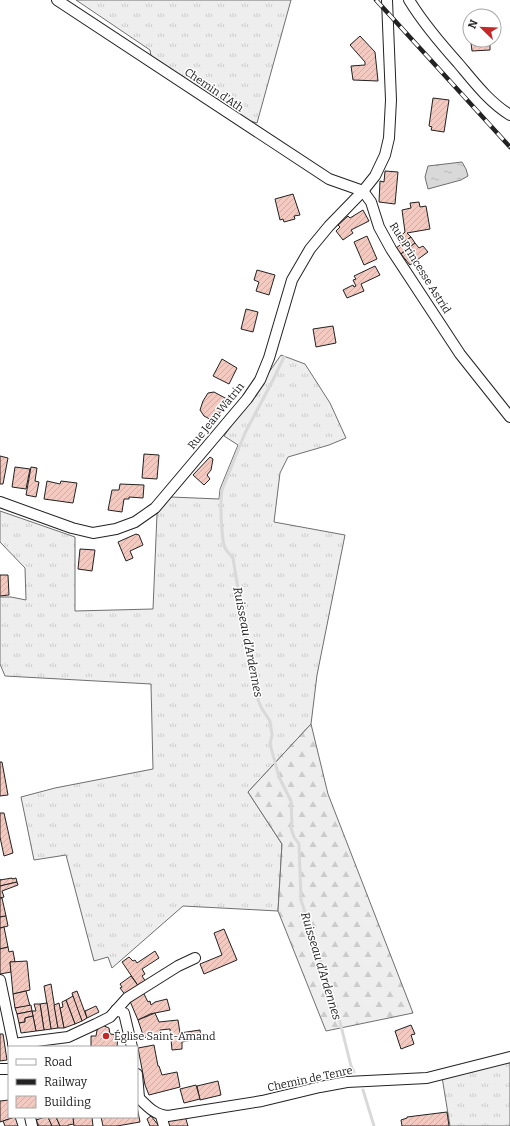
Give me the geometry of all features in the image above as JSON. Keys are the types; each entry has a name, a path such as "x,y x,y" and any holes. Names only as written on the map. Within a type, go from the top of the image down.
{"street":[{"name":"Chemin d'Ath","path":"57,0 329,179 363,191"},
{"path":"363,191 375,176 389,138 391,100 387,0"},
{"path":"409,0 423,21 481,92 510,115"},
{"name":"Rue Princesse Astrid","path":"363,191 371,202 379,226 391,249 460,354 510,417"},
{"name":"Rue Jean Watrin","path":"0,502 72,528 93,533 116,529 135,522 155,508 247,399 260,380 269,358 292,280 310,249 329,226 363,191"},
{"path":"0,980 14,1045 68,1037 110,1017 127,998 178,966 195,958"},
{"path":"116,1010 124,1013 132,1046"},
{"name":"Chemin de Tenre","path":"161,1116 262,1101 347,1082 427,1078 510,1056"},
{"path":"138,1098 155,1113 161,1116 164,1126"}],"green space":[{"path":"76,0 291,0 257,123 247,120 229,108 229,104 215,95 211,97 151,56 150,50"},
{"path":"281,355 305,364 330,403 346,438 329,445 288,457 280,473 274,522 345,535 317,675 311,724 248,792 282,844 278,911 183,906 112,968 108,957 94,961 66,855 34,860 21,797 55,788 153,769 151,684 5,676 0,664 0,597 11,597 26,600 25,568 0,542 0,511 75,537 75,611 153,609 157,514 171,497 219,499 220,489 238,445 224,436"},
{"path":"311,724 328,794 413,1013 326,1031 278,911 282,844 248,792"},
{"path":"510,1061 510,1126 450,1126 442,1077"}],"water":[{"path":"462,162 468,176 461,180 428,189 425,177 428,166"}],"building":[{"path":"360,36 375,52 378,81 353,80 351,66 365,65 365,62 350,45"},
{"path":"472,48 490,48 490,50 472,51"},
{"path":"433,98 449,100 444,132 431,130 432,127 429,126"},
{"path":"385,171 398,172 395,204 379,202 380,181 384,182"},
{"path":"293,194 300,215 294,216 295,219 284,222 283,219 280,220 275,199"},
{"path":"419,202 420,207 426,206 430,229 407,233 411,237 401,244 397,239 405,232 402,210 411,208 410,203"},
{"path":"363,210 369,221 351,230 353,233 343,240 336,231 340,227 338,225 348,216 350,218"},
{"path":"367,236 377,259 364,265 354,242"},
{"path":"411,237 415,243 401,254 396,248"},
{"path":"415,243 419,248 423,246 428,252 410,265 401,254"},
{"path":"375,266 380,275 361,284 364,291 347,298 343,290 353,285 354,287 356,286 353,280 356,279 354,276"},
{"path":"257,270 275,275 269,295 256,291 259,282 254,280"},
{"path":"246,309 258,312 253,332 241,329"},
{"path":"333,326 336,343 316,347 313,329"},
{"path":"222,359 237,368 229,384 213,376"},
{"path":"214,392 227,399 215,422 204,416 200,410 208,393"},
{"path":"144,454 159,455 157,479 142,478"},
{"path":"0,456 8,458 3,484 0,484"},
{"path":"210,457 213,459 211,470 207,475 210,479 204,485 193,475"},
{"path":"15,467 30,469 26,489 12,487"},
{"path":"31,467 37,468 35,481 39,482 36,497 26,495"},
{"path":"47,481 60,484 61,481 77,483 73,503 44,499"},
{"path":"120,484 144,485 143,498 129,497 129,499 124,499 122,512 108,510 112,490 119,490"},
{"path":"136,534 139,535 143,545 130,551 133,558 126,561 118,542"},
{"path":"80,549 95,550 92,571 78,569"},
{"path":"0,575 8,575 9,595 0,596"},
{"path":"0,762 2,762 8,795 0,796"},
{"path":"0,813 4,813 13,853 4,856 0,837"},
{"path":"16,878 17,882 0,886 0,880"},
{"path":"17,882 18,885 2,891 4,897 0,898 0,886"},
{"path":"0,898 2,898 6,916 0,917"},
{"path":"6,916 8,926 0,928 0,917"},
{"path":"4,927 8,947 0,949 0,928"},
{"path":"224,929 237,960 204,974 200,964 222,955 214,933"},
{"path":"8,947 9,952 13,951 15,962 10,962 11,972 0,974 0,949"},
{"path":"155,951 159,958 142,969 145,974 142,976 146,982 139,987 122,962 129,957 137,963"},
{"path":"27,961 30,990 13,994 10,962"},
{"path":"131,976 139,987 126,996 120,988 122,987 120,984"},
{"path":"51,984 58,1028 51,1029 44,986"},
{"path":"26,991 30,1006 15,1008 13,994"},
{"path":"77,991 87,1018 82,1021 72,993"},
{"path":"142,993 148,1002 150,1001 151,1005 155,1002 167,999 170,1010 150,1014 138,1020 129,999"},
{"path":"73,996 82,1021 75,1024 66,1000"},
{"path":"66,1000 75,1024 64,1028 60,1008 63,1007 62,1002"},
{"path":"47,1003 51,1029 44,1030 40,1004"},
{"path":"59,1003 64,1028 58,1028 54,1005"},
{"path":"34,1004 40,1004 44,1030 36,1031 32,1011 36,1011"},
{"path":"31,1005 32,1011 17,1014 15,1008"},
{"path":"96,1006 99,1012 87,1018 85,1011"},
{"path":"32,1011 33,1016 25,1018 25,1022 19,1023 17,1014"},
{"path":"155,1013 159,1022 178,1020 180,1033 200,1030 201,1038 182,1042 182,1049 172,1050 170,1029 160,1030 161,1033 144,1038 138,1020"},
{"path":"33,1016 36,1031 21,1033 19,1023 25,1022 25,1018"},
{"name":"Église Saint-Amand","path":"102,1025 109,1028 110,1034 118,1035 117,1046 91,1046 91,1036 96,1036 97,1030"},
{"path":"411,1025 415,1034 411,1035 414,1044 401,1049 395,1031"},
{"path":"0,1034 3,1034 7,1060 0,1061"},
{"path":"154,1045 158,1066 162,1075 177,1072 180,1087 149,1095 145,1085 138,1048"},
{"path":"218,1081 221,1095 200,1100 197,1086"},
{"path":"196,1085 200,1099 184,1103 180,1089"},
{"path":"8,1100 8,1118 12,1118 0,1122 0,1101"},
{"path":"138,1112 140,1122 117,1126 103,1126 101,1118 138,1118"},
{"path":"447,1112 449,1126 402,1126 401,1120 407,1117"},
{"path":"151,1116 159,1126 150,1126 147,1119"},
{"path":"185,1116 188,1126 168,1126 167,1121"},
{"path":"15,1118 18,1126 5,1126 3,1121"},
{"path":"48,1118 52,1126 39,1126 36,1120"},
{"path":"48,1118 56,1118 60,1126 52,1126"},
{"path":"56,1118 73,1118 74,1124 60,1126"},
{"path":"73,1118 92,1118 93,1126 74,1126"}],"waterway":[{"name":"Ruisseau d'Ardennes","path":"284,357 245,433 222,490 222,528 225,548 233,558 246,639 257,675 258,700 270,721 272,735 270,744 279,777 291,801 291,828 294,837 299,844 301,900 339,1018 351,1066 354,1072"},
{"name":"Ruisseau d'Ardennes","path":"363,1090 374,1126"}],"railway":[{"path":"376,0 510,147"}],"place":[{"name":"Église Saint-Amand","path":"106,1036"}]}
